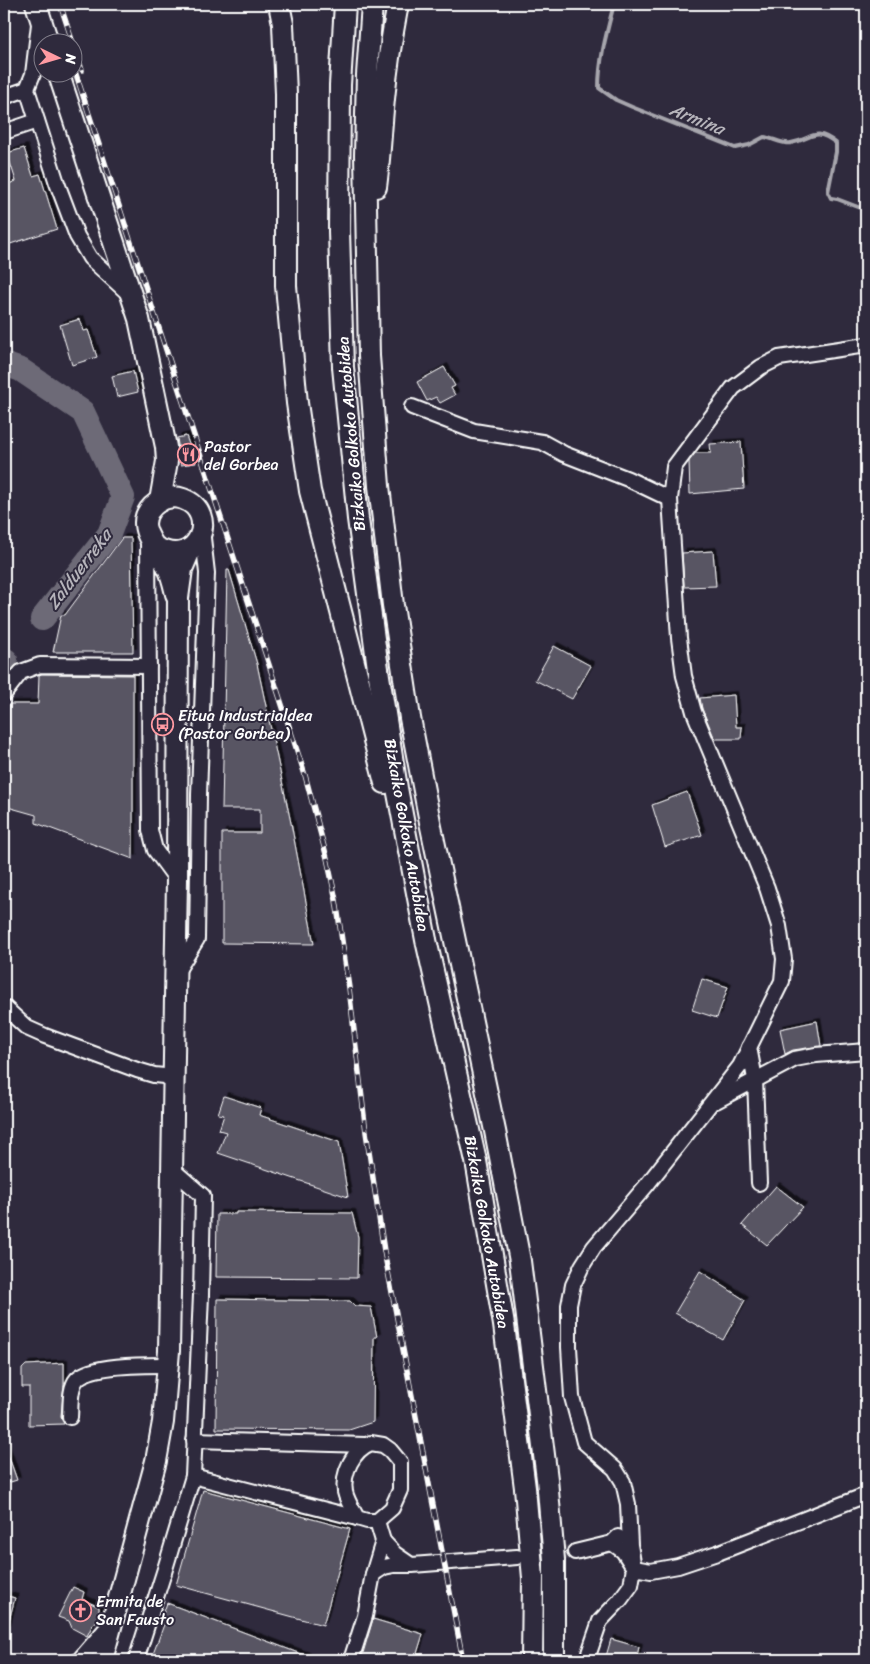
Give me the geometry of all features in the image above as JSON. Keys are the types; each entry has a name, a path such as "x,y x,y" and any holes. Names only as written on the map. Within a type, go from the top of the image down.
{"highway":[{"path":"279,4 283,24 286,94 286,286 298,403 310,491 426,940"},
{"name":"Bizkaiko Golkoko Autobidea","path":"345,4 340,85 339,212 343,367 358,520 379,676 397,788 426,940 476,1162 504,1325 525,1488 533,1578 532,1660"},
{"name":"Bizkaiko Golkoko Autobidea","path":"372,4 367,74 365,155 369,356 379,486 393,606 410,718 520,1261 547,1479 554,1560 554,1660"},
{"path":"367,238 379,167 383,100 389,50 398,4"},
{"path":"38,10 45,32"},
{"path":"61,82 139,319 166,447 167,461 160,501"},
{"path":"152,543 164,552 182,553 197,543 202,528 199,513 176,484 167,461"},
{"path":"178,598 168,569 146,530 146,521 148,513 160,501 174,497 189,501"},
{"path":"102,1660 156,1461 168,1365 177,880 178,598 182,569 191,548"}],"street":[{"path":"38,10 37,45 33,74 27,89 57,183 78,236 90,258 131,296"},
{"path":"4,97 27,89"},
{"path":"4,132 37,121"},
{"path":"588,1660 600,1621 631,1585 634,1568 628,1504 622,1482 615,1469 584,1442 572,1397 569,1306 573,1285 594,1247 740,1066 782,981 784,959 779,926 767,888 694,712 684,676 679,638 670,499 674,467 733,388 761,367 779,358 866,345"},
{"path":"412,407 474,431 542,442 564,454 628,479 670,499"},
{"path":"175,974 197,939 199,795 208,573 202,528"},
{"path":"152,543 149,666 150,830 155,850 177,880"},
{"path":"4,694 21,672 40,665 149,666"},
{"path":"4,1007 27,1028 45,1036 137,1070 154,1075 174,1077"},
{"path":"749,1046 755,1079 759,1183"},
{"path":"711,1103 795,1059 816,1055 866,1051"},
{"path":"136,1660 193,1476 201,1295 203,1196 172,1169"},
{"path":"70,1417 72,1394 76,1380 92,1370 168,1365"},
{"path":"193,1476 367,1522 377,1521 392,1508 400,1490 400,1462 383,1445 371,1443 365,1445 194,1440"},
{"path":"357,1518 348,1501 345,1491 345,1480 354,1455 365,1445"},
{"path":"612,1543 623,1551 634,1568 651,1571 678,1566 720,1552 866,1495"},
{"path":"575,1552 612,1543 622,1533 629,1520"},
{"path":"377,1521 383,1541 394,1554 412,1565"},
{"path":"351,1660 383,1541"},
{"path":"373,1574 384,1567 394,1565 517,1556"},
{"path":"79,1660 114,1620"}],"building":[{"path":"24,148 33,176 40,174 57,229 4,246 4,186 16,181 7,153"},
{"path":"80,319 84,331 88,330 97,357 72,365 60,325"},
{"path":"444,367 455,386 451,388 455,395 440,403 436,397 427,401 417,382"},
{"path":"133,371 138,392 117,397 112,376"},
{"path":"186,436 196,463 181,465 177,438"},
{"path":"741,442 744,489 690,494 689,461 695,453 711,453 710,444"},
{"path":"122,538 131,538 133,652 53,652 61,615 65,615"},
{"path":"713,551 716,586 684,587 682,553"},
{"path":"227,570 229,570 257,664 291,823 314,944 222,943 222,833 260,833 260,809 222,809"},
{"path":"554,646 591,666 572,699 535,680"},
{"path":"39,675 133,675 133,859 36,823 36,815 4,806 4,732 9,732 9,704 38,704"},
{"path":"734,695 736,727 742,727 741,739 715,739 702,709 700,698"},
{"path":"687,792 702,835 665,847 652,805"},
{"path":"702,979 728,987 717,1018 692,1010"},
{"path":"817,1021 821,1046 793,1050 785,1054 780,1029"},
{"path":"224,1096 261,1108 259,1115 339,1142 348,1197 218,1153 226,1132 219,1130 224,1115 218,1114"},
{"path":"776,1186 803,1207 767,1245 742,1225"},
{"path":"236,1212 352,1213 358,1237 357,1278 216,1277 217,1214 236,1214"},
{"path":"700,1271 745,1300 723,1340 675,1313"},
{"path":"217,1299 350,1301 355,1306 371,1307 377,1337 374,1337 373,1422 349,1430 216,1429"},
{"path":"64,1363 61,1416 64,1424 29,1425 29,1387 22,1387 22,1369 26,1365"},
{"path":"4,1447 17,1480 4,1484"},
{"path":"203,1490 350,1529 323,1625 176,1585"},
{"name":"Ermita de San Fausto","path":"73,1587 84,1592 82,1599 99,1607 99,1618 87,1636 72,1628 69,1621 58,1617"},
{"path":"4,1595 15,1598 7,1628 4,1627"},
{"path":"167,1603 314,1660 170,1660 153,1654 165,1622 161,1620"},
{"path":"373,1619 423,1634 415,1660 361,1660"},
{"path":"611,1639 639,1647 636,1660 605,1660"}],"waterway":[{"name":"Armina","path":"614,4 602,56 599,88 616,100 735,148 749,145 764,137 788,143 818,134 822,135 836,143 828,192 831,198 866,210"},
{"name":"Zalduerreka","path":"4,364 21,370 83,412 123,497 109,534 42,619"}],"tunnel":[{"path":"522,1556 575,1552"}],"railway":[{"path":"60,4 69,32"},
{"path":"79,82 305,775 327,858 336,900 349,988 366,1132 384,1251 463,1660"}],"place":[{"name":"Pastor del Gorbea","path":"188,455"},
{"name":"Eitua Industrialdea (Pastor Gorbea)","path":"162,724"},
{"name":"Ermita de San Fausto","path":"80,1610"}]}
